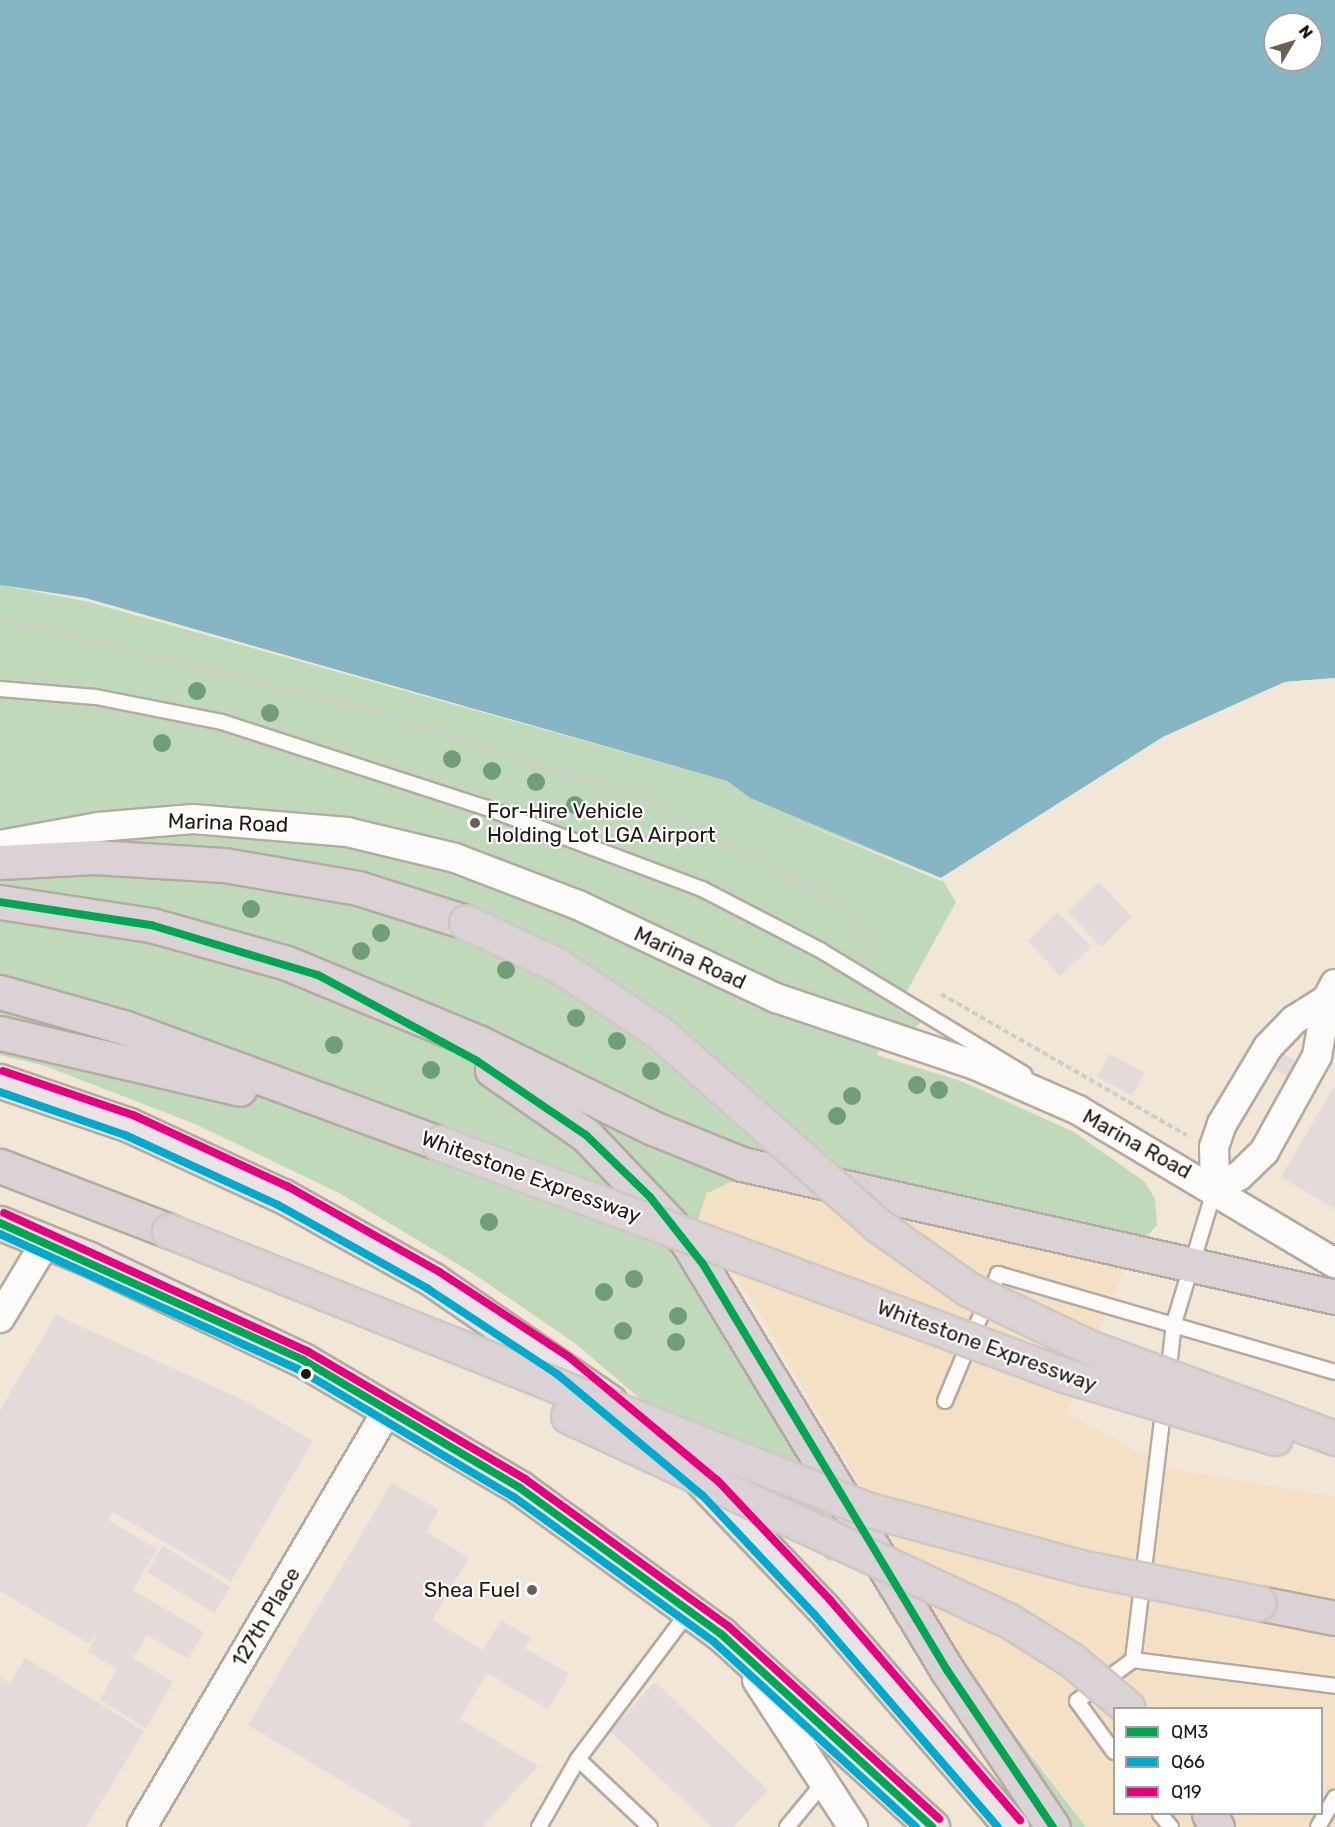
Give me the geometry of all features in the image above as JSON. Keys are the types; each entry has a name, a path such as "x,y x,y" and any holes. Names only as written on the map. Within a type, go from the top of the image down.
{"highway":[{"path":"0,862 94,857 224,865 358,888 466,922 559,966 660,1033 879,1226 968,1289 1089,1347 1335,1438"},
{"path":"0,902 161,927 318,975 742,1164 1192,1263 1335,1297"},
{"path":"318,975 447,1043 539,1100 616,1162 669,1219 720,1289 947,1670 1053,1827"},
{"name":"Whitestone Expressway","path":"0,992 135,1032 1067,1376 1213,1422 1335,1451"},
{"path":"0,1033 227,1085 439,1143"},
{"path":"0,1166 169,1231 866,1509 1074,1565 1335,1618"},
{"path":"169,1231 991,1611 1073,1661 1127,1707"},
{"path":"1258,1603 1335,1612"}],"main road":[{"path":"0,1081 129,1125 282,1196 433,1280 563,1366 710,1488 822,1607 1012,1827"},
{"path":"0,1223 47,1240 226,1322 389,1408 520,1488 690,1609 834,1732 932,1827"}],"street":[{"name":"Marina Road","path":"0,845 98,826 193,819 296,825 401,843 518,880 776,998 975,1065 1078,1110 1215,1188 1335,1263"},
{"path":"1332,995 1317,1056 1264,1152 1239,1176 1215,1188 1214,1147 1257,1066 1281,1032 1332,995"},
{"path":"0,1318 47,1240"},
{"name":"127th Place","path":"142,1827 389,1408"},
{"path":"690,1609 754,1676 826,1780 853,1827"}],"lane":[{"path":"0,689 96,696 222,722 484,807 702,889 820,950 1078,1110"},
{"path":"1132,1660 1174,1323 1215,1188"},
{"path":"945,1401 998,1274 1174,1323 1335,1372"},
{"path":"539,1827 578,1759 690,1609"},
{"path":"1113,1751 1077,1701 1132,1660 1335,1686"},
{"path":"578,1759 650,1827"},
{"path":"787,1827 826,1780"},
{"path":"1318,1827 1335,1798"},
{"path":"1161,1815 1171,1827"}],"shaded area":[{"path":"740,1178 1124,1269 1066,1414 1172,1469 1335,1497 1335,1827 1086,1827 965,1665 750,1297 696,1226 707,1193"}],"green space":[{"path":"0,585 85,598 727,781 750,798 941,878 956,902 897,1009 921,1022 913,1030 891,1023 877,1055 961,1081 1074,1132 1145,1182 1155,1199 1157,1225 1146,1237 749,1151 740,1178 707,1193 696,1226 695,1282 841,1528 830,1562 576,1344 474,1274 339,1193 195,1124 45,1066 0,1055"},
{"path":"965,1665 1018,1739 1086,1827 1073,1827 1050,1800"}],"water":[{"path":"0,0 1335,0 1335,678 1285,682 1163,737 941,878 750,798 727,781 85,598 0,585"}],"pier":[{"path":"0,585 85,598 727,781 85,601"},
{"path":"1335,678 1286,685 1165,740 941,881 781,814 941,878 1163,737 1285,682"}],"building":[{"path":"1099,882 1132,917 1101,947 1068,912"},
{"path":"1058,912 1091,947 1060,976 1028,941"},
{"path":"1282,1053 1297,1062 1288,1077 1273,1069"},
{"path":"1110,1054 1145,1073 1132,1096 1097,1077"},
{"path":"1335,1085 1335,1209 1281,1177"},
{"path":"56,1315 243,1400 313,1441 231,1581 113,1512 108,1520 157,1549 133,1590 204,1632 188,1659 147,1635 133,1658 173,1682 146,1728 100,1700 117,1669 88,1652 97,1635 88,1643 0,1591 0,1410"},
{"path":"392,1483 439,1510 426,1532 469,1558 432,1620 483,1650 501,1620 531,1638 525,1648 569,1674 548,1709 487,1673 460,1719 538,1766 482,1827 408,1827 411,1822 248,1725"},
{"path":"163,1546 230,1587 214,1613 147,1572"},
{"path":"25,1658 144,1731 86,1827 0,1827 0,1677 10,1683"},
{"path":"655,1682 768,1790 733,1827 712,1827 610,1731"}],"transit line":[{"name":"QM3","path":"0,902 151,925 318,975 477,1061 586,1135 650,1197 703,1264 947,1670 1053,1827"},
{"name":"Q19","path":"3,1071 133,1115 287,1186 438,1271 569,1357 718,1481 830,1600 1020,1820"},
{"name":"Q66","path":"0,1092 125,1135 278,1205 428,1289 557,1374 703,1496 814,1614 998,1827"},
{"name":"Q19","path":"4,1213 307,1351 525,1479 728,1626 939,1819"},
{"name":"QM3","path":"0,1223 303,1360 520,1488 721,1634 932,1827"},
{"name":"Q66","path":"0,1234 298,1369 514,1497 714,1642 916,1827"}],"place":[{"name":"For-Hire Vehicle Holding Lot LGA Airport","path":"475,823"},
{"name":"Shea Fuel","path":"532,1590"}]}
